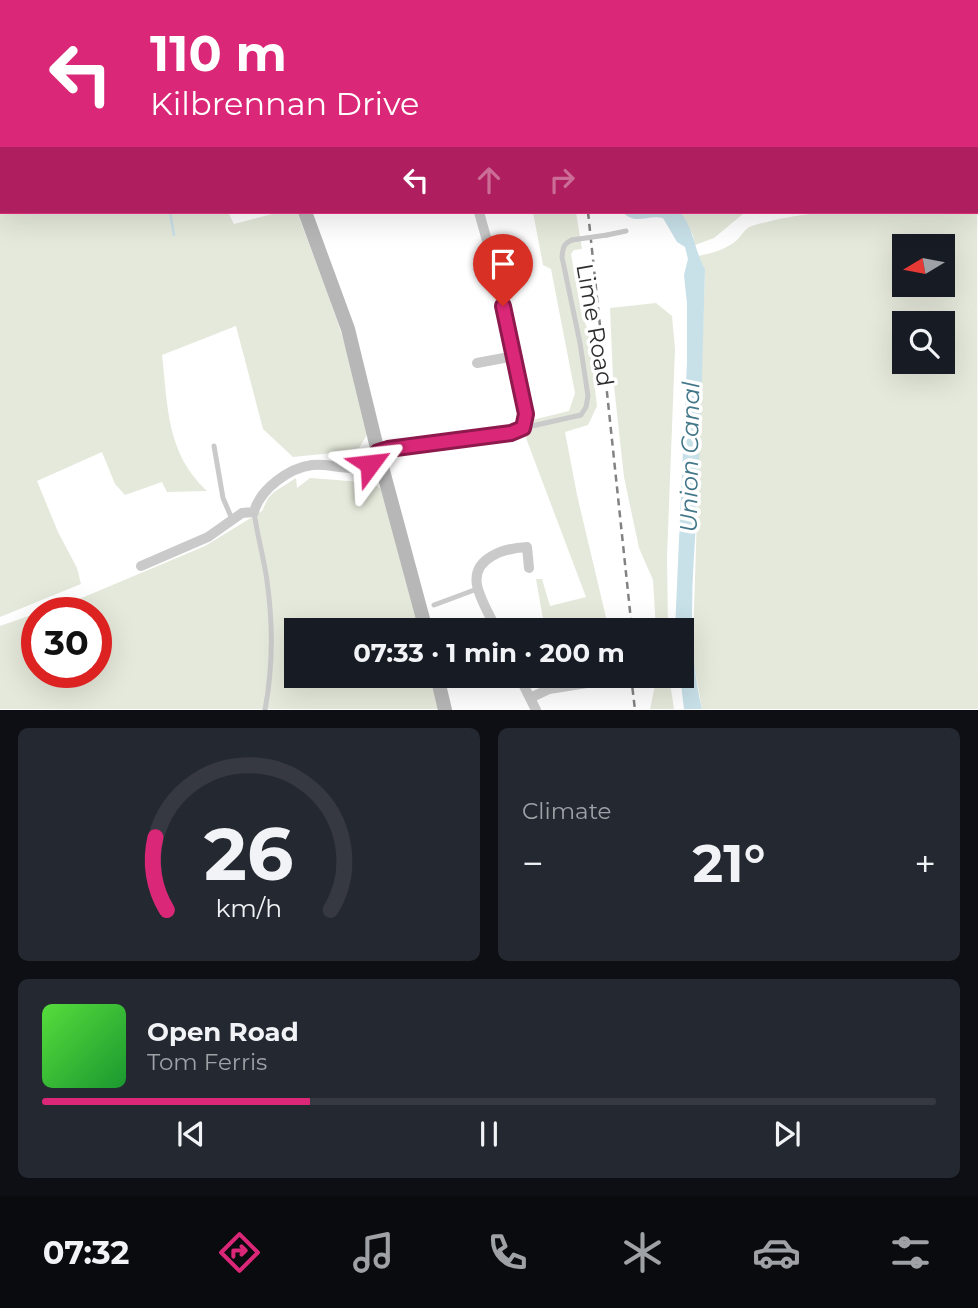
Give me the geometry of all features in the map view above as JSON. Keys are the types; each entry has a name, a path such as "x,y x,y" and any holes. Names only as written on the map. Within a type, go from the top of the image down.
{"main road":[{"path":"306,214 348,329 423,618"},
{"path":"440,688 446,709"}],"street":[{"path":"141,566 208,537 242,513 254,512 255,506 271,486 298,469 312,465 350,468 362,466 370,464 378,452 511,433 523,428 526,414 516,356 480,214"},
{"path":"477,363 516,356"},
{"path":"492,618 478,588 477,572 482,563 491,556 512,548 527,547 529,568"},
{"path":"525,688 536,709"},
{"path":"530,698 555,688"}],"lane":[{"name":"Lime Road","path":"523,428 581,415 586,407 588,396 562,257 563,248 572,240 626,231"},
{"path":"214,446 223,498 232,519"},
{"path":"254,512 267,578 271,624 270,675 265,709"},
{"path":"434,606 478,588"}],"shaded area":[{"path":"0,214 229,214 234,224 272,214 298,214 328,294 355,378 367,435 359,448 293,457 263,429 236,326 162,355 168,410 176,445 194,476 207,491 167,492 162,482 125,495 115,484 102,452 37,481 58,532 77,568 81,584 49,597 21,597 21,608 0,617"},
{"path":"533,214 576,214 582,249 574,250 571,254 581,311 588,331 597,406 588,425 565,432 606,618 543,618 536,579 542,579 550,606 586,597 526,438 532,420 569,411 575,393 551,269 543,265"},
{"path":"681,214 743,214 714,238 695,245 693,235"},
{"path":"816,214 977,214 978,709 702,709 694,665 705,269 698,256 728,246 747,228 779,219"},
{"path":"656,303 672,316 675,349 667,557 668,618 655,618 653,580 639,548 624,477 613,377 610,308"},
{"path":"296,478 297,488 310,478 373,483 385,492 416,618 284,618 284,688 433,688 439,709 0,709 0,626 21,619 21,688 112,688 112,597 84,597 205,546 262,511 274,492"},
{"path":"654,688 671,688 674,709 650,709"}],"water":[{"name":"Union Canal","path":"626,214 682,214 705,269 692,618 676,618 687,361 684,275 688,259 685,247 677,242 663,218 632,218"},
{"path":"694,656 702,709 684,709 681,688 694,688"}],"waterway":[{"path":"170,214 174,235"}],"railway":[{"path":"588,214 631,618"},
{"path":"632,688 635,710"}],"route":[{"path":"370,464 378,452 388,449 511,433 523,428 526,414 516,356 503,306"}]}
